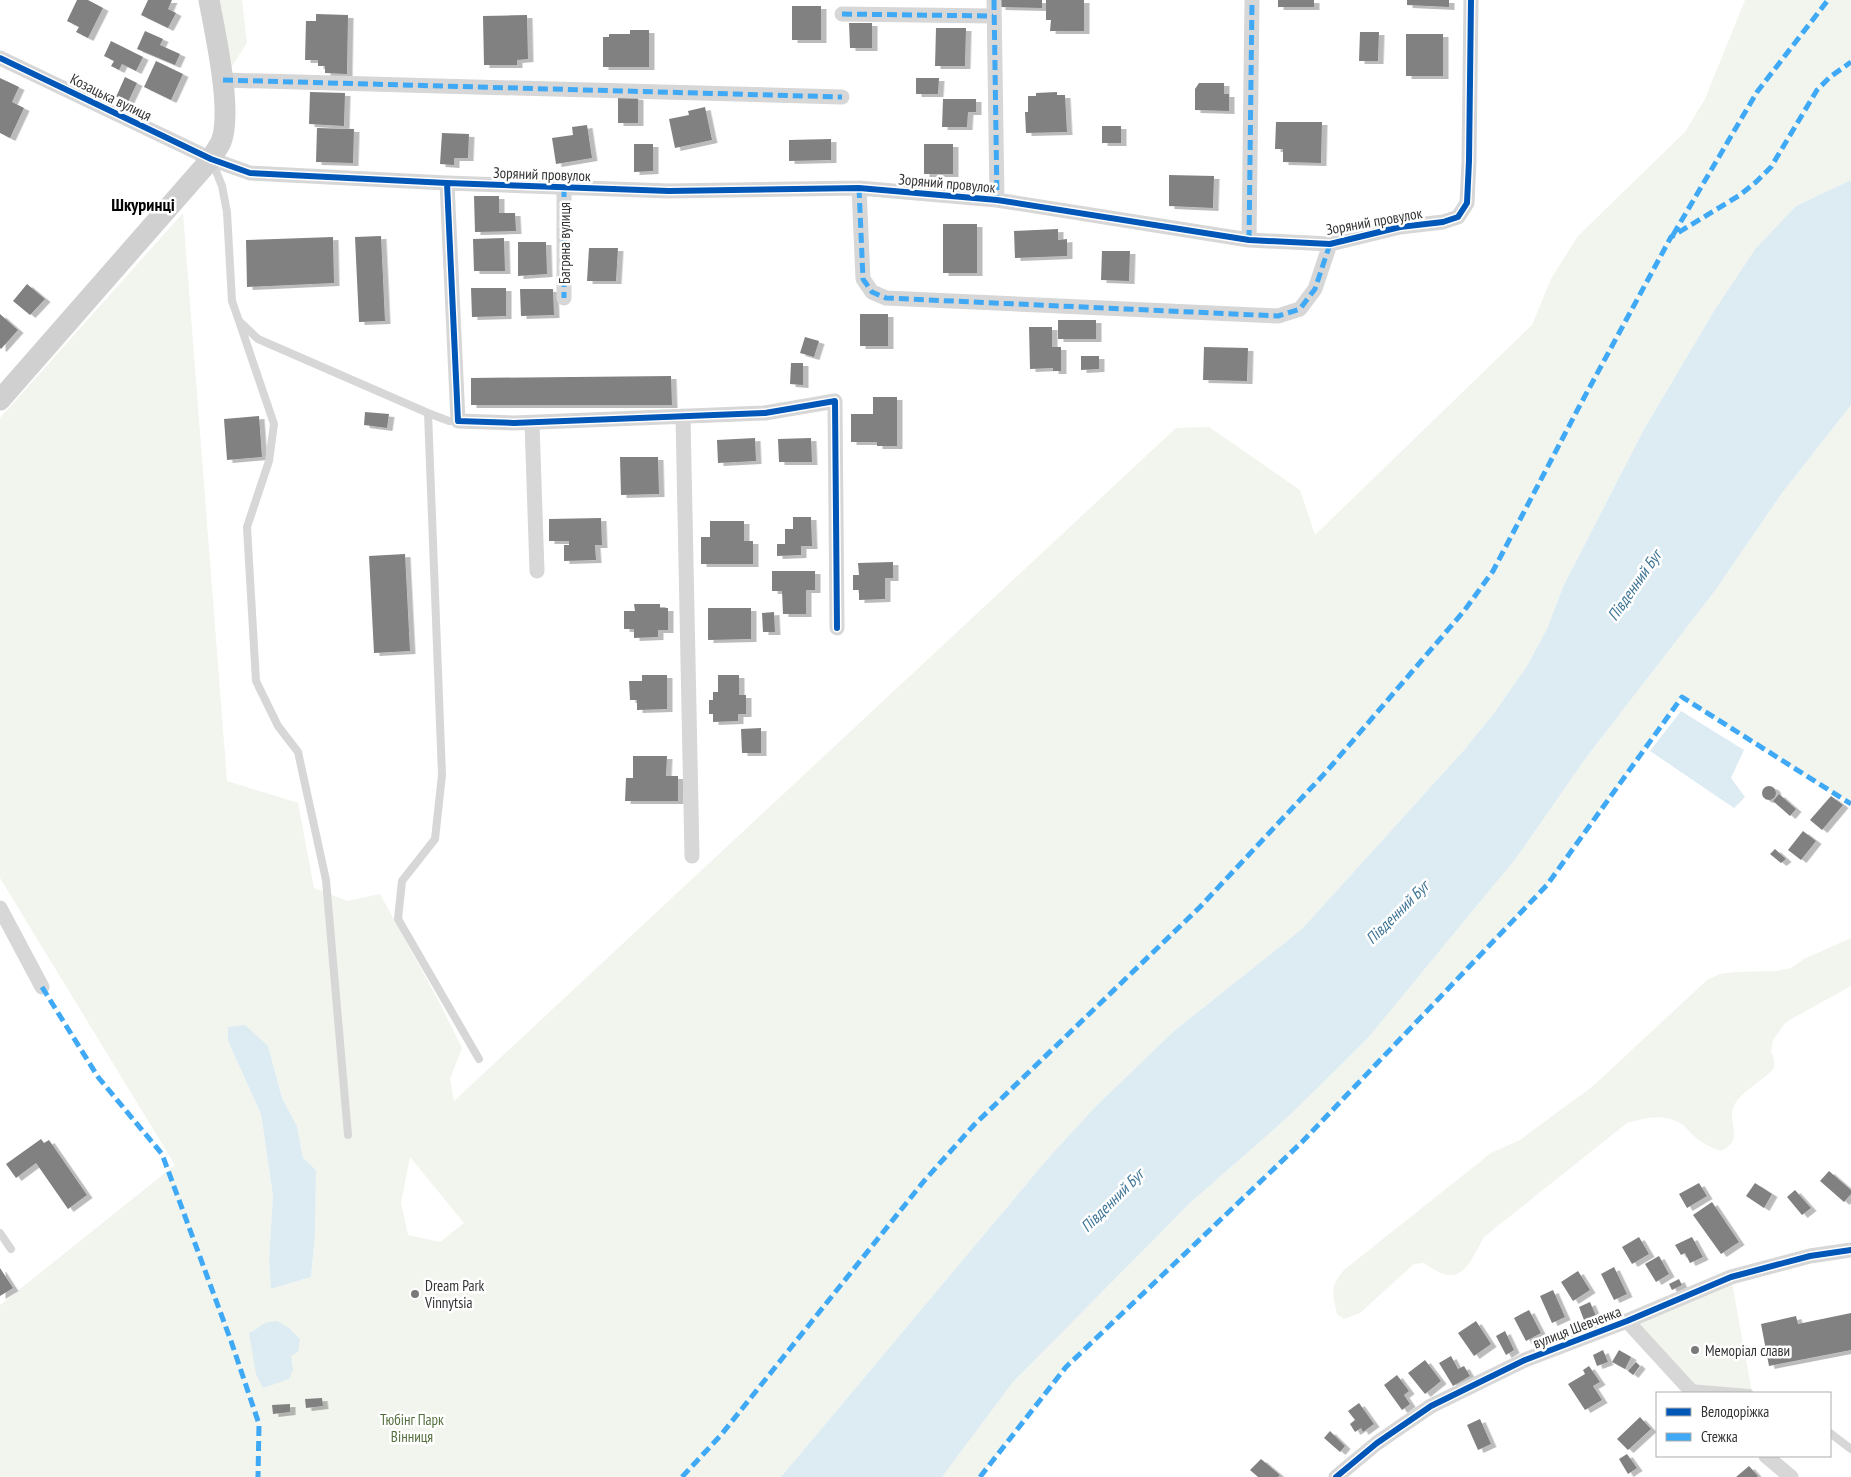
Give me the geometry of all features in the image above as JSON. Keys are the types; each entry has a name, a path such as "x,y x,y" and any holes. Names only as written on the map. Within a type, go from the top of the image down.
{"street":[{"path":"0,400 211,159 221,140 224,116 223,80 209,0"},
{"path":"994,0 997,200"},
{"path":"1249,240 1252,0"},
{"name":"Зоряний провулок","path":"211,159 250,173 446,183 669,191 859,188 997,200 1249,240 1330,244 1400,228 1443,222 1458,217 1467,203 1471,0"},
{"path":"842,14 993,16"},
{"name":"Козацька вулиця","path":"0,58 211,159"},
{"path":"223,80 842,97"},
{"path":"446,183 458,422 532,422 765,413 835,400 837,628"},
{"name":"Багряна вулиця","path":"564,187 564,298"},
{"path":"859,188 863,279 872,292 886,298 1278,316 1300,309 1305,303 1315,289 1330,244"},
{"path":"683,416 692,856"},
{"path":"532,422 537,571"},
{"path":"0,908 42,987"},
{"name":"вулиця Шевченка","path":"1336,1477 1377,1444 1431,1406 1525,1360 1627,1321 1731,1277 1810,1256 1851,1250"},
{"path":"1627,1321 1690,1391"},
{"path":"1767,1457 1791,1477"}],"lane":[{"path":"211,159 224,195 232,301 274,424 269,461 248,527 256,681 278,726 298,752 326,880 348,1136"},
{"path":"239,321 258,339 428,413 449,421 458,422"},
{"path":"428,413 442,775 435,839 402,881 398,919 479,1060"},
{"path":"0,1233 11,1249"},
{"path":"1690,1391 1720,1392"},
{"path":"1831,1434 1851,1449"}],"green space":[{"path":"209,0 242,0 247,43 223,80"},
{"name":"Тюбінг Парк Вінниця","path":"1745,0 1851,0 1851,180 1796,206 1756,248 1714,311 1643,431 1563,587 1547,629 1527,666 1494,713 1465,749 1302,929 1174,1031 1096,1106 1050,1156 781,1477 0,1477 0,1305 175,1165 0,878 0,418 183,213 227,781 298,803 314,888 347,901 380,894 462,1048 450,1079 454,1101 1176,428 1209,427 1300,490 1315,535 1532,325 1551,279 1578,236 1685,132 1705,99","holes":["228,1041 268,1046 282,1098 297,1126 303,1158 316,1170 315,1235 311,1277 272,1289 269,1258 273,1196 261,1114","410,1157 464,1223 440,1242 408,1235 401,1203"]},
{"path":"1851,405 1851,804 1681,697 1547,885 1302,1142 1066,1367 979,1477 942,1477 1013,1382 1190,1203 1289,1116 1367,1039 1517,857 1585,759 1714,592 1782,493"},
{"path":"1851,938 1851,986 1786,1022 1773,1040 1771,1051 1774,1059 1774,1068 1746,1091 1734,1106 1732,1119 1734,1136 1728,1146 1721,1151 1710,1147 1697,1139 1682,1124 1667,1118 1647,1118 1627,1123 1484,1237 1473,1258 1462,1271 1455,1275 1447,1275 1424,1263 1414,1264 1360,1313 1344,1319 1337,1314 1333,1291 1339,1276 1344,1270 1491,1153 1520,1140 1593,1086 1707,980 1720,974 1777,971 1791,968 1804,959"},
{"path":"1731,1277 1752,1392 1687,1388 1627,1321"}],"water":[{"name":"Південний Буг","path":"1851,180 1851,405 1782,493 1714,592 1585,759 1517,857 1367,1039 1289,1116 1190,1203 1013,1382 942,1477 781,1477 1050,1156 1096,1106 1174,1031 1302,929 1465,749 1494,713 1527,666 1547,629 1563,587 1643,431 1714,311 1756,248 1796,206"},
{"path":"1681,711 1744,750 1731,778 1745,797 1734,808 1650,751"},
{"path":"245,1025 268,1046 282,1098 297,1126 303,1158 316,1170 315,1235 311,1277 271,1289 269,1258 273,1196 261,1114 228,1041 228,1027"},
{"path":"277,1321 289,1328 300,1339 298,1352 291,1356 293,1370 289,1379 263,1388 256,1374 249,1333 264,1324"}],"building":[{"path":"77,0 88,0 103,8 88,38 76,32 79,27 67,21"},
{"path":"148,0 172,0 168,9 176,13 168,28 141,15"},
{"path":"1000,0 1042,0 1042,8 1000,7"},
{"path":"1046,0 1084,0 1084,31 1050,31 1051,20 1046,20"},
{"path":"1278,0 1314,0 1314,7 1278,7"},
{"path":"1407,0 1449,0 1449,7 1407,5"},
{"path":"792,6 821,6 821,40 792,40"},
{"path":"316,14 348,15 347,74 325,73 325,66 318,66 318,60 305,60 306,21 316,21"},
{"path":"527,15 528,59 517,60 517,65 484,65 483,16"},
{"path":"849,23 872,23 872,48 850,48"},
{"path":"936,28 966,28 965,66 935,66"},
{"path":"630,30 649,30 649,67 603,67 603,37 609,37 609,34 630,34"},
{"path":"145,31 163,39 160,45 180,54 175,65 137,49"},
{"path":"1360,32 1379,32 1378,61 1359,61"},
{"path":"1406,34 1443,34 1443,76 1406,76"},
{"path":"111,41 143,57 136,71 122,64 119,70 111,66 114,61 104,56"},
{"path":"156,61 183,74 171,100 144,87"},
{"path":"125,77 137,83 128,102 116,97"},
{"path":"0,78 19,87 12,102 24,108 10,138 0,133"},
{"path":"916,78 939,78 938,94 916,94"},
{"path":"1199,83 1224,83 1224,94 1229,94 1229,111 1195,110 1195,89"},
{"path":"310,92 345,93 344,126 309,124"},
{"path":"1057,92 1057,95 1065,95 1067,132 1026,133 1025,112 1028,112 1028,96 1036,96 1036,93"},
{"path":"618,95 638,97 638,123 618,123"},
{"path":"943,99 976,99 976,112 968,112 967,127 942,127"},
{"path":"705,107 712,140 675,148 669,119 689,115 688,111"},
{"path":"1276,122 1322,122 1321,163 1283,162 1283,149 1275,149"},
{"path":"587,125 592,158 556,164 552,138 573,135 572,127"},
{"path":"1102,126 1121,126 1121,143 1102,143"},
{"path":"317,128 354,129 353,163 316,162"},
{"path":"442,133 469,134 468,158 454,158 454,165 440,164"},
{"path":"831,139 831,160 789,161 789,140"},
{"path":"634,144 653,144 653,171 634,172"},
{"path":"924,144 953,144 953,174 924,174"},
{"path":"1169,175 1214,176 1213,208 1169,206"},
{"path":"474,196 499,196 499,213 515,213 516,231 475,232"},
{"path":"943,224 977,224 977,273 943,273"},
{"path":"1058,229 1058,240 1067,239 1067,256 1015,258 1014,231"},
{"path":"381,236 385,321 359,322 355,237"},
{"path":"333,237 334,283 247,287 246,240"},
{"path":"504,238 505,271 474,271 473,239"},
{"path":"518,242 546,242 547,274 518,276"},
{"path":"589,248 618,248 616,281 587,281"},
{"path":"1102,251 1130,251 1129,281 1101,280"},
{"path":"27,284 45,299 30,315 13,301"},
{"path":"471,288 506,288 506,316 472,317"},
{"path":"520,289 553,289 554,315 521,316"},
{"path":"0,314 18,330 1,349 0,348"},
{"path":"860,314 888,314 888,346 860,346"},
{"path":"1058,320 1096,320 1096,339 1058,339"},
{"path":"1029,327 1052,327 1052,347 1061,347 1061,371 1053,371 1053,368 1030,369"},
{"path":"805,337 819,341 814,357 800,353"},
{"path":"1204,347 1248,348 1247,381 1203,380"},
{"path":"1081,356 1099,356 1099,369 1081,370"},
{"path":"791,363 803,363 803,385 790,384"},
{"path":"671,376 672,405 471,405 471,378"},
{"path":"873,397 897,397 897,446 877,446 877,442 851,442 851,414 873,414"},
{"path":"365,412 389,414 387,428 364,425"},
{"path":"259,416 262,457 227,460 224,419"},
{"path":"755,438 756,461 718,463 717,440"},
{"path":"811,438 812,462 779,462 778,439"},
{"path":"620,457 658,457 659,494 621,495"},
{"path":"793,517 811,517 812,546 801,546 801,555 777,556 777,544 785,544 785,529 793,529"},
{"path":"601,518 602,545 595,545 596,560 564,561 564,545 569,545 569,541 549,541 549,519"},
{"path":"710,521 744,521 744,541 753,541 753,564 701,564 701,537 710,537"},
{"path":"405,554 410,651 374,653 369,556"},
{"path":"893,562 893,578 885,578 885,599 859,600 859,590 853,590 853,575 859,575 858,563"},
{"path":"772,571 815,571 815,590 806,590 806,614 783,614 782,591 772,591"},
{"path":"634,604 660,604 660,608 668,608 668,630 658,630 658,637 634,638 634,629 624,629 624,611 635,611"},
{"path":"708,608 751,608 751,639 708,640"},
{"path":"774,612 775,632 763,632 762,613"},
{"path":"642,675 667,675 667,709 637,710 637,700 630,700 629,681 642,681"},
{"path":"718,675 739,675 739,695 746,695 746,714 738,714 738,721 713,722 713,714 709,714 709,700 713,700 713,692 718,692"},
{"path":"761,728 761,753 742,753 741,729"},
{"path":"633,756 667,756 666,776 678,776 678,801 625,801 626,778 633,778"},
{"path":"1766,786 1772,786 1776,793 1772,800 1766,800 1762,796 1762,790"},
{"path":"1779,794 1796,809 1790,816 1773,801"},
{"path":"1831,796 1843,805 1822,830 1810,820"},
{"path":"1803,831 1816,841 1801,860 1788,850"},
{"path":"1775,849 1786,859 1781,863 1770,854"},
{"path":"41,1139 44,1143 49,1140 87,1195 68,1209 36,1163 16,1178 6,1164"},
{"path":"1829,1171 1851,1190 1851,1194 1844,1202 1820,1181"},
{"path":"1699,1183 1707,1196 1687,1208 1679,1194"},
{"path":"1755,1183 1772,1194 1764,1208 1746,1196"},
{"path":"1795,1190 1811,1208 1802,1215 1787,1197"},
{"path":"1712,1202 1739,1242 1721,1254 1693,1215"},
{"path":"1639,1237 1649,1254 1632,1264 1622,1247"},
{"path":"1692,1237 1703,1257 1690,1263 1685,1253 1681,1255 1675,1245"},
{"path":"1659,1256 1669,1274 1656,1282 1645,1264"},
{"path":"1614,1267 1627,1294 1614,1300 1601,1274"},
{"path":"0,1268 13,1288 0,1296"},
{"path":"1578,1271 1590,1290 1573,1301 1561,1282"},
{"path":"1679,1279 1682,1285 1672,1290 1669,1284"},
{"path":"1553,1290 1565,1317 1552,1323 1540,1296"},
{"path":"1590,1302 1599,1323 1587,1328 1579,1307"},
{"path":"1529,1310 1541,1333 1526,1341 1514,1318"},
{"path":"1851,1313 1851,1350 1769,1366 1761,1324 1796,1316 1798,1324"},
{"path":"1476,1321 1491,1344 1474,1356 1458,1333"},
{"path":"1505,1331 1514,1350 1506,1355 1496,1336"},
{"path":"1603,1350 1608,1362 1597,1366 1593,1355"},
{"path":"1619,1350 1631,1357 1625,1369 1612,1362"},
{"path":"1451,1356 1458,1369 1464,1366 1470,1376 1453,1386 1439,1363"},
{"path":"1425,1360 1441,1381 1425,1394 1408,1373"},
{"path":"1636,1362 1640,1366 1633,1375 1628,1371"},
{"path":"1589,1366 1600,1382 1593,1386 1602,1400 1585,1410 1568,1384 1585,1374 1583,1370"},
{"path":"1397,1375 1409,1391 1404,1395 1410,1404 1402,1410 1384,1385"},
{"path":"322,1398 323,1406 306,1408 305,1399"},
{"path":"1359,1403 1374,1424 1363,1432 1361,1428 1355,1432 1350,1424 1355,1420 1348,1411"},
{"path":"290,1404 290,1412 273,1414 272,1405"},
{"path":"1640,1417 1651,1429 1628,1450 1617,1439"},
{"path":"1480,1419 1491,1444 1478,1450 1467,1425"},
{"path":"1330,1431 1345,1446 1340,1452 1324,1438"},
{"path":"1627,1454 1637,1468 1628,1474 1619,1459"},
{"path":"1261,1459 1280,1475 1278,1477 1258,1477 1250,1470"},
{"path":"1749,1466 1757,1477 1736,1477"}],"marked path":[{"path":"994,0 997,200"},
{"path":"1249,240 1252,0"},
{"path":"1673,235 1757,92 1828,0"},
{"path":"842,14 993,16"},
{"path":"682,1477 721,1435 924,1181 974,1125 1200,907 1326,772 1464,611 1493,571 1671,237 1740,195 1756,182 1771,167 1817,90 1830,77 1851,62"},
{"path":"223,80 842,97"},
{"path":"564,187 564,298"},
{"path":"859,188 863,279 872,292 886,298 1278,316 1300,309 1315,289 1330,244"},
{"path":"980,1477 1066,1367 1302,1142 1547,885 1682,697 1851,804"},
{"path":"42,987 98,1077 162,1154 231,1341 259,1424 258,1477"}],"cycle path":[{"path":"0,58 211,159 250,173 447,183 669,191 859,188 997,200 1249,240 1330,244 1400,227 1443,222 1458,217 1467,203 1471,0"},
{"path":"447,183 458,421 514,423 765,413 835,401 837,628"},
{"path":"1336,1477 1377,1443 1431,1406 1525,1360 1627,1321 1731,1277 1810,1256 1851,1250"}],"place":[{"name":"Dream Park Vinnytsia","path":"415,1294"},
{"name":"Меморіал слави","path":"1695,1350"}],"district":[{"name":"Шкуринці","path":"143,204"}]}
